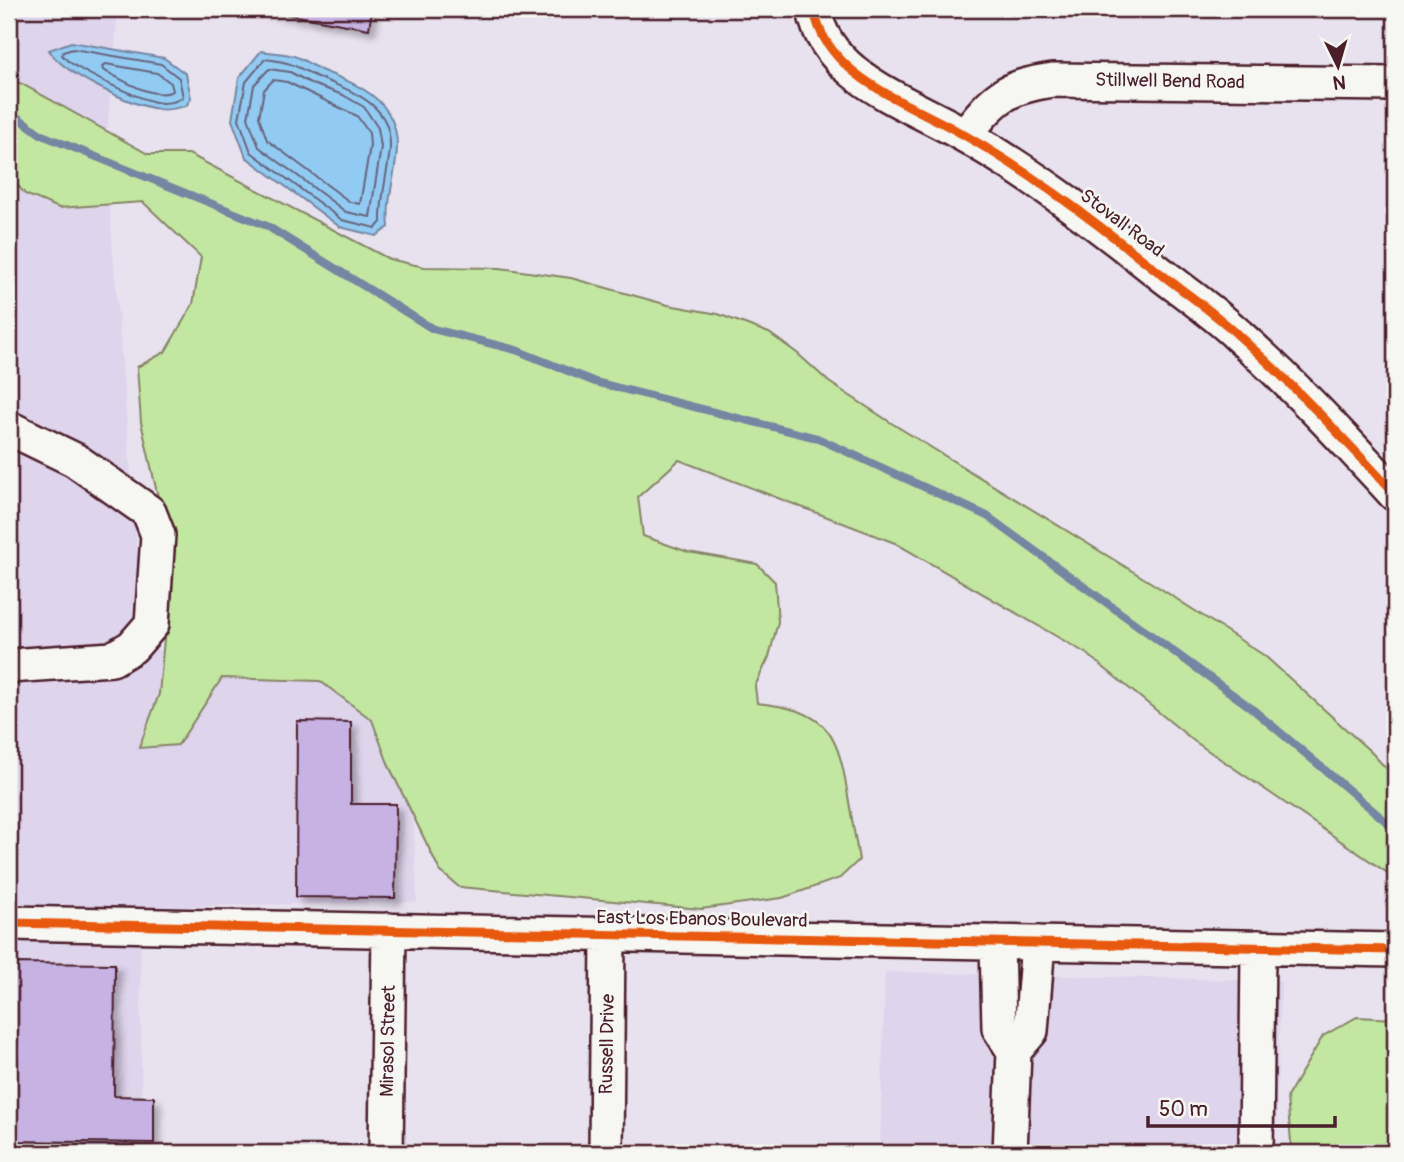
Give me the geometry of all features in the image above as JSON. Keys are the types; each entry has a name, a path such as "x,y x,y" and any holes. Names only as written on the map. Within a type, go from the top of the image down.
{"street":[{"name":"Stovall Road","path":"814,9 827,44 845,65 869,83 998,155 1100,226 1238,335 1395,494"},
{"name":"Stillwell Bend Road","path":"965,135 989,105 1006,92 1027,84 1053,80 1395,84"},
{"path":"9,428 75,460 149,512 158,535 152,624 132,647 112,659 9,666"},
{"name":"East Los Ebanos Boulevard","path":"9,923 1395,950"},
{"name":"Mirasol Street","path":"386,1153 389,930"},
{"name":"Russell Drive","path":"606,1153 608,934"},
{"path":"997,942 999,1028 1014,1052 1010,1153"},
{"path":"1014,1052 1031,1031 1038,943"},
{"path":"1256,1153 1258,947"}],"shaded area":[{"path":"9,9 118,9 105,153 145,649 407,669 417,902 140,907 142,1153 9,1153"},
{"path":"885,972 1281,981 1275,1153 880,1153"}],"green space":[{"path":"9,79 148,154 189,154 389,259 424,267 500,268 571,278 668,305 718,314 769,333 797,353 829,382 893,424 1265,656 1371,752 1395,778 1395,878 1194,741 1087,654 895,543 679,460 638,497 643,536 688,552 757,564 775,582 778,622 769,657 755,686 757,703 779,706 811,717 823,726 838,751 859,860 840,878 782,898 701,909 459,887 440,871 389,766 372,720 320,681 222,678 178,745 139,748 159,694 169,584 167,537 141,422 137,367 165,352 193,304 201,257 143,202 59,208 25,194 9,175"},
{"path":"1357,1017 1395,1019 1395,1153 1292,1153 1287,1097 1323,1036"}],"water":[{"path":"71,42 164,58 186,74 191,98 186,106 161,110 115,95 68,69 49,50"},
{"path":"261,51 294,56 350,82 374,96 390,117 397,146 389,205 389,227 376,236 340,227 246,157 232,120 239,78"}],"building":[{"path":"258,9 372,9 369,29"},
{"path":"297,721 351,722 351,804 396,804 395,898 296,897"},
{"path":"9,963 115,964 114,1096 154,1097 154,1143 9,1141"}],"waterway":[{"path":"9,111 42,135 267,226 433,329 516,350 595,382 817,438 987,516 1250,707 1395,829"}],"cycle path":[{"path":"814,9 821,31 832,50 848,67 886,94 948,126 1029,175 1209,310 1299,393 1395,494"},
{"path":"9,923 1395,950"}]}
